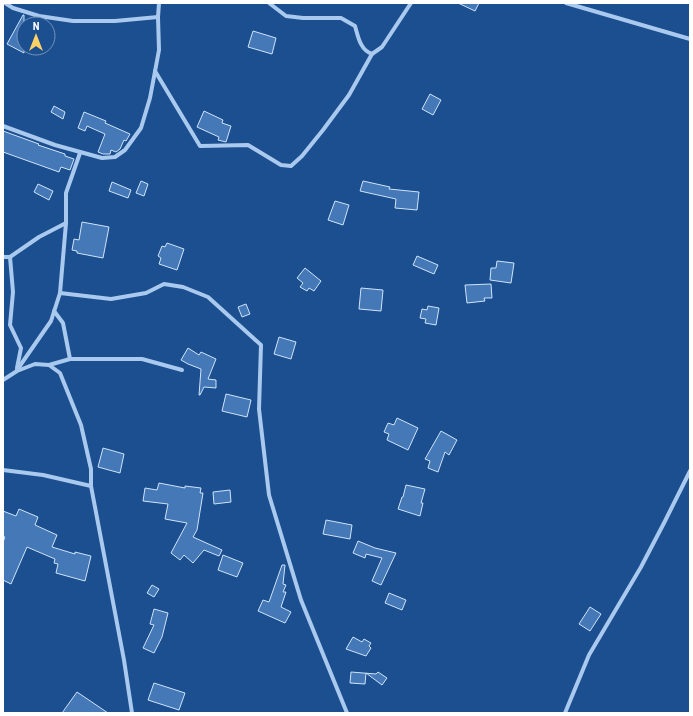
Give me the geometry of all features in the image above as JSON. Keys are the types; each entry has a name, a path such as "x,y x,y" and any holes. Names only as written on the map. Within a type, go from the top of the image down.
{"street":[{"path":"5,3 13,8 39,16 73,21 115,21 158,17"},
{"path":"3,126 55,145 102,158 115,157 125,150 141,128 150,98 159,50 159,3"},
{"path":"270,3 286,16 303,18 341,18 355,26 361,45 372,54"},
{"path":"155,71 200,146 248,145 281,165 291,166 302,156 349,95 372,54 382,47 411,3"},
{"path":"566,3 690,39"},
{"path":"17,371 51,321 60,293 66,223 66,193 80,153"},
{"path":"3,257 10,257 39,237 66,223"},
{"path":"10,257 13,292 10,324 21,348 17,371"},
{"path":"60,293 111,298 146,293 164,284 183,287 208,297 260,345 259,409 269,495 301,600 347,713"},
{"path":"54,311 63,323 70,359"},
{"path":"3,380 17,371 35,364 49,365 70,359 142,359 182,370"},
{"path":"49,365 60,373 80,425 91,469 91,486 124,660 132,713"},
{"path":"3,470 43,475 91,486"},
{"path":"565,713 589,654 641,567 690,470"}],"building":[{"path":"458,3 479,3 475,11"},
{"path":"16,28 16,49 7,44"},
{"path":"253,31 276,38 272,54 248,47"},
{"path":"430,94 441,100 433,115 422,109"},
{"path":"54,106 65,112 63,119 51,112"},
{"path":"204,111 223,120 222,123 231,126 226,142 218,140 219,137 197,127"},
{"path":"84,112 106,121 105,123 130,134 126,141 124,140 120,149 116,152 111,150 110,154 98,152 105,134 87,126 85,131 78,128"},
{"path":"3,131 65,154 65,156 74,159 70,170 61,167 59,172 3,152"},
{"path":"141,181 148,184 144,196 136,193"},
{"path":"363,181 390,187 389,189 419,192 417,210 395,208 396,199 360,191"},
{"path":"112,182 131,190 128,198 109,191"},
{"path":"38,184 53,191 49,200 34,192"},
{"path":"335,201 349,205 343,225 328,220"},
{"path":"82,222 109,227 103,258 77,253 77,251 72,250 74,239 79,240"},
{"path":"167,243 184,249 177,270 159,264 161,258 158,256 162,246 165,247"},
{"path":"417,256 438,265 434,274 413,265"},
{"path":"497,261 514,263 511,283 490,280 491,268 496,268"},
{"path":"305,268 321,281 314,291 309,288 307,291 300,287 303,283 297,278"},
{"path":"491,284 492,298 484,298 485,301 467,303 465,285"},
{"path":"361,288 383,290 381,311 359,309"},
{"path":"246,304 250,314 242,317 238,307"},
{"path":"428,306 439,308 436,325 425,323 426,319 420,318 422,309 427,310"},
{"path":"279,337 296,342 291,359 274,354"},
{"path":"188,348 199,355 201,352 216,359 208,379 216,380 216,388 204,387 199,395 201,369 181,360"},
{"path":"226,394 251,400 247,417 222,411"},
{"path":"397,418 418,428 408,450 387,440 389,434 384,432 388,423 394,425"},
{"path":"441,431 457,440 449,455 445,452 438,472 428,468 430,461 425,459"},
{"path":"103,448 124,454 120,473 98,467"},
{"path":"159,483 185,488 185,486 201,488 200,493 203,493 197,530 193,537 222,550 219,556 204,550 193,563 184,555 180,560 171,553 187,523 165,519 168,504 143,501 145,488 157,490"},
{"path":"406,485 425,489 421,503 423,503 420,516 398,509"},
{"path":"230,490 231,502 214,504 213,492"},
{"path":"19,509 38,517 35,525 57,535 52,547 75,554 75,552 91,556 85,581 56,573 58,564 54,563 55,559 27,547 11,584 3,580 3,542 5,537 3,536 3,511 16,516"},
{"path":"326,520 352,525 350,539 323,534"},
{"path":"358,541 375,548 396,553 381,585 372,581 382,558 366,554 365,558 353,553"},
{"path":"223,555 243,563 237,577 218,570"},
{"path":"282,565 285,565 283,584 286,585 283,592 286,592 281,607 291,612 285,623 258,611 263,600 269,602"},
{"path":"152,585 159,589 154,597 147,593"},
{"path":"389,593 406,600 402,610 385,603"},
{"path":"590,607 601,614 590,631 579,624"},
{"path":"154,609 168,613 162,637 154,653 143,648 154,625 150,624"},
{"path":"353,637 362,642 364,639 371,643 369,646 371,648 366,656 346,649"},
{"path":"351,672 366,673 365,684 350,683"},
{"path":"378,672 387,678 382,685 366,673 376,674"},
{"path":"154,683 185,693 179,710 148,700"},
{"path":"77,692 108,713 62,713"}]}
